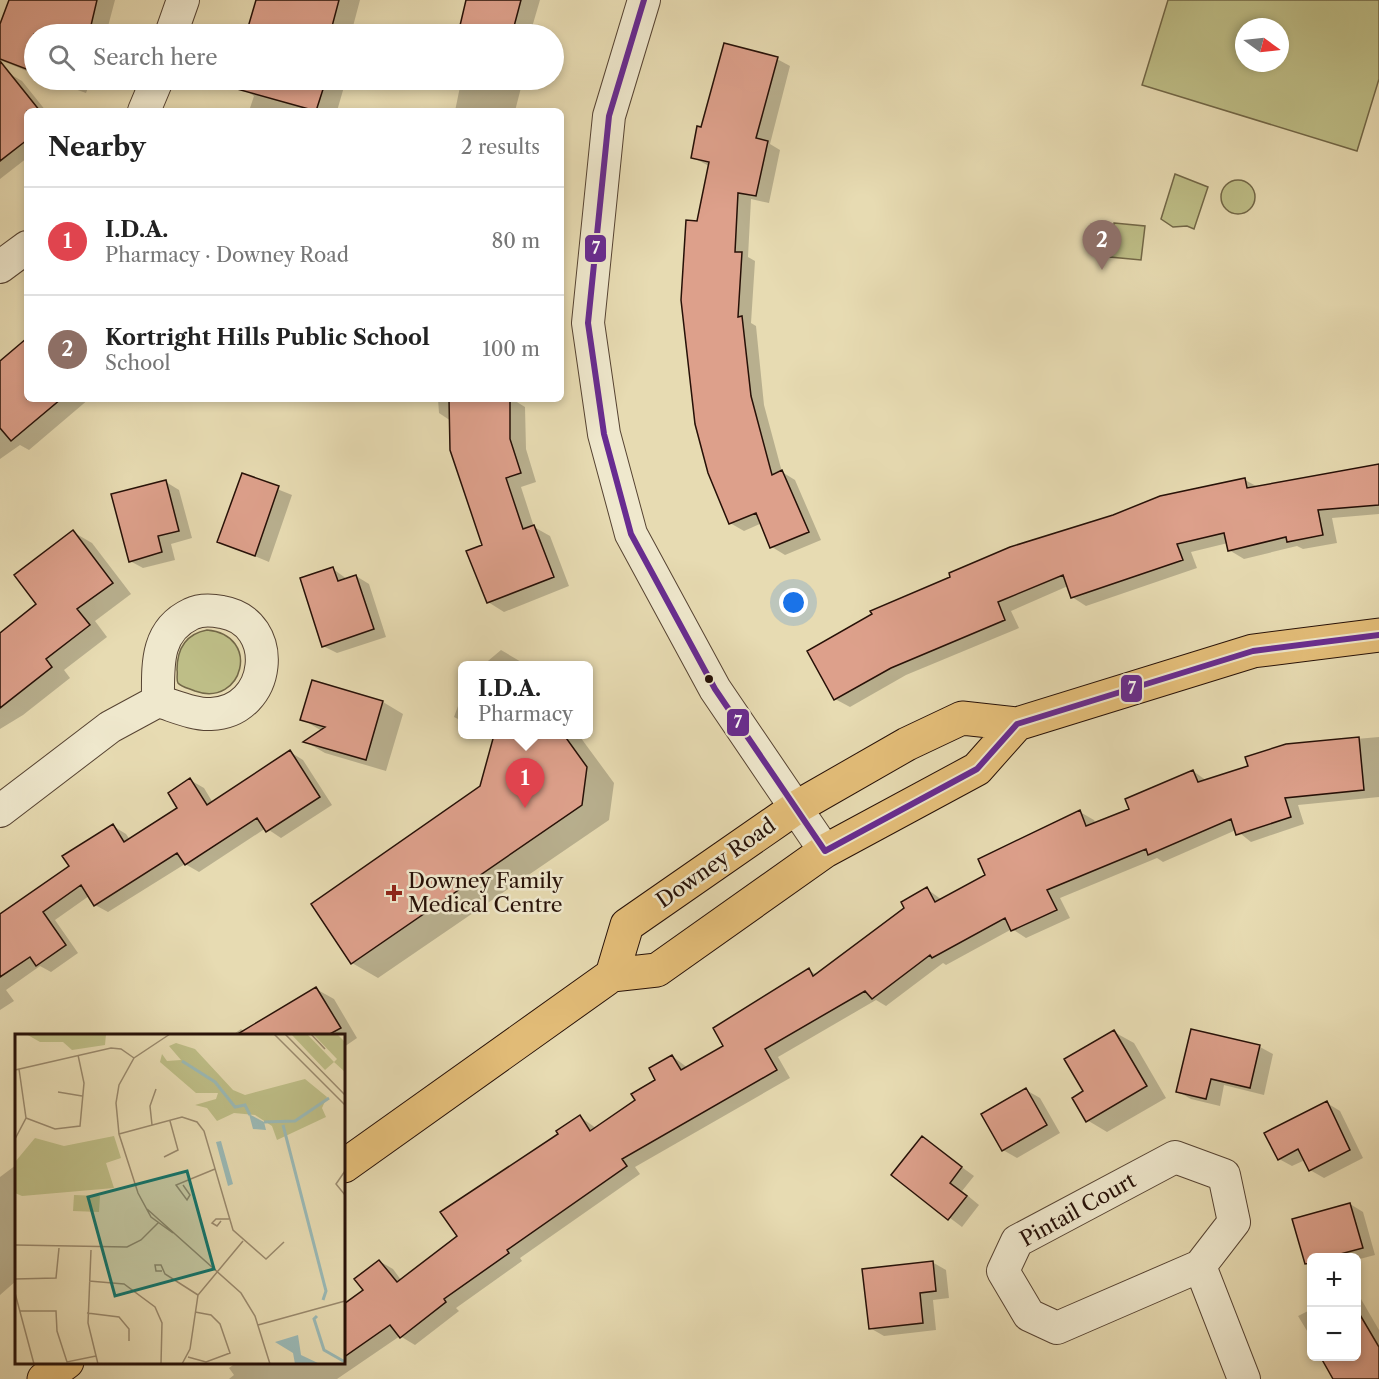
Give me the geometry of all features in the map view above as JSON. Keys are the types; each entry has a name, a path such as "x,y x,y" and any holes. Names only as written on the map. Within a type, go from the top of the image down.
{"main road":[{"name":"Downey Road","path":"612,975 627,925 797,807 907,744 962,718 1017,724 1253,651 1379,635"},
{"path":"345,1165 612,975 657,970 825,851 977,769 1017,724"},
{"path":"44,1379 64,1364"}],"street":[{"path":"175,24 183,0"},
{"path":"644,0 609,116 588,323 604,434 631,534 715,689 825,851"},
{"path":"145,108 153,90"},
{"path":"0,267 24,249"},
{"path":"0,811 110,727 158,701"},
{"name":"Pintail Court","path":"1175,1157 1224,1175 1234,1222 1200,1266 1058,1328 1029,1315 1003,1271 1017,1241 1175,1157"},
{"path":"1200,1266 1244,1379"}],"green space":[{"path":"1168,0 1379,0 1379,79 1357,151 1142,85"},
{"path":"1175,174 1208,187 1194,229 1187,226 1173,227 1161,219"},
{"path":"1238,180 1250,185 1255,197 1250,209 1238,214 1226,209 1221,197 1226,185"},
{"path":"1114,223 1145,226 1141,260 1110,257"},
{"path":"207,630 224,635 235,644 240,656 240,669 234,680 225,689 212,693 186,688 177,680 177,662 184,643 193,635"}],"building":[{"path":"9,0 97,0 91,24 24,24 24,68 0,59 0,24"},
{"path":"256,0 339,0 333,24 249,24"},
{"path":"466,0 521,0 515,24 460,24"},
{"path":"724,43 778,57 756,138 768,141 756,196 738,193 735,252 742,252 738,317 742,316 751,396 772,475 782,470 809,532 770,548 756,513 729,524 708,473 695,424 681,300 686,220 697,221 709,162 691,158 697,126 701,127"},
{"path":"0,61 38,108 24,108 24,142 0,161"},
{"path":"240,90 323,90 317,108 305,108"},
{"path":"24,341 24,402 57,402 11,441 0,428 0,361"},
{"path":"449,402 510,402 510,439 521,473 506,478 523,529 534,525 554,577 487,603 466,551 482,545 450,450"},
{"path":"1379,464 1379,505 1318,510 1323,535 1287,542 1286,537 1228,551 1224,533 1177,544 1183,560 1071,598 1063,575 998,602 1005,620 891,668 834,700 807,651 872,614 870,611 950,577 949,573 1010,547 1113,515 1160,496 1245,478 1247,488"},
{"path":"242,473 279,486 255,556 217,542"},
{"path":"166,480 179,531 158,536 162,552 129,562 111,494"},
{"path":"73,530 113,583 77,609 90,625 46,659 52,667 0,708 0,633 36,604 14,575"},
{"path":"333,567 338,581 356,575 374,629 322,647 300,578"},
{"path":"312,680 383,701 366,760 303,742 325,727 300,720"},
{"path":"1359,737 1364,790 1285,798 1291,817 1236,835 1231,819 1148,855 1146,849 1047,890 1057,910 1011,931 1005,918 932,958 930,955 872,999 865,991 765,1049 777,1070 622,1159 627,1166 507,1250 509,1253 444,1299 446,1302 400,1338 390,1325 345,1356 345,1303 363,1290 354,1279 379,1260 397,1282 457,1236 440,1212 558,1134 556,1131 580,1115 590,1131 635,1100 631,1094 655,1080 649,1068 672,1055 681,1070 723,1046 713,1028 809,968 813,976 904,908 901,902 927,887 935,902 985,875 978,859 1080,810 1086,826 1129,809 1125,799 1193,770 1198,782 1248,766 1245,757 1286,744"},
{"path":"493,739 567,739 587,767 582,805 351,964 311,904 480,786"},
{"path":"290,750 320,797 266,832 257,818 185,865 177,853 94,906 81,885 43,912 66,945 36,966 30,957 0,977 0,914 69,866 62,856 113,824 124,842 177,808 168,793 190,778 207,805"},
{"path":"316,987 341,1028 330,1034 238,1034"},
{"path":"1191,1029 1260,1045 1250,1088 1211,1079 1206,1099 1176,1092"},
{"path":"1114,1030 1147,1086 1086,1122 1072,1098 1083,1091 1064,1059"},
{"path":"1026,1088 1047,1125 1002,1151 981,1114"},
{"path":"1327,1101 1350,1150 1309,1171 1298,1149 1278,1160 1264,1133"},
{"path":"922,1136 962,1167 950,1183 967,1196 948,1220 891,1175"},
{"path":"1350,1203 1363,1248 1344,1253 1307,1253 1307,1264 1305,1264 1292,1219"},
{"path":"933,1261 936,1291 920,1293 923,1323 869,1329 862,1269"},
{"path":"1361,1316 1379,1347 1379,1379 1333,1379 1323,1361 1361,1361"}],"transit line":[{"name":"7","path":"644,0 609,116 588,323 604,434 631,534 715,689 825,851 977,769 1017,724 1253,651 1379,635"}],"place":[{"name":"Kortright Hills Public School","path":"1102,270"},
{"name":"I.D.A.","path":"525,808"},
{"name":"Downey Family Medical Centre","path":"394,893"}]}
